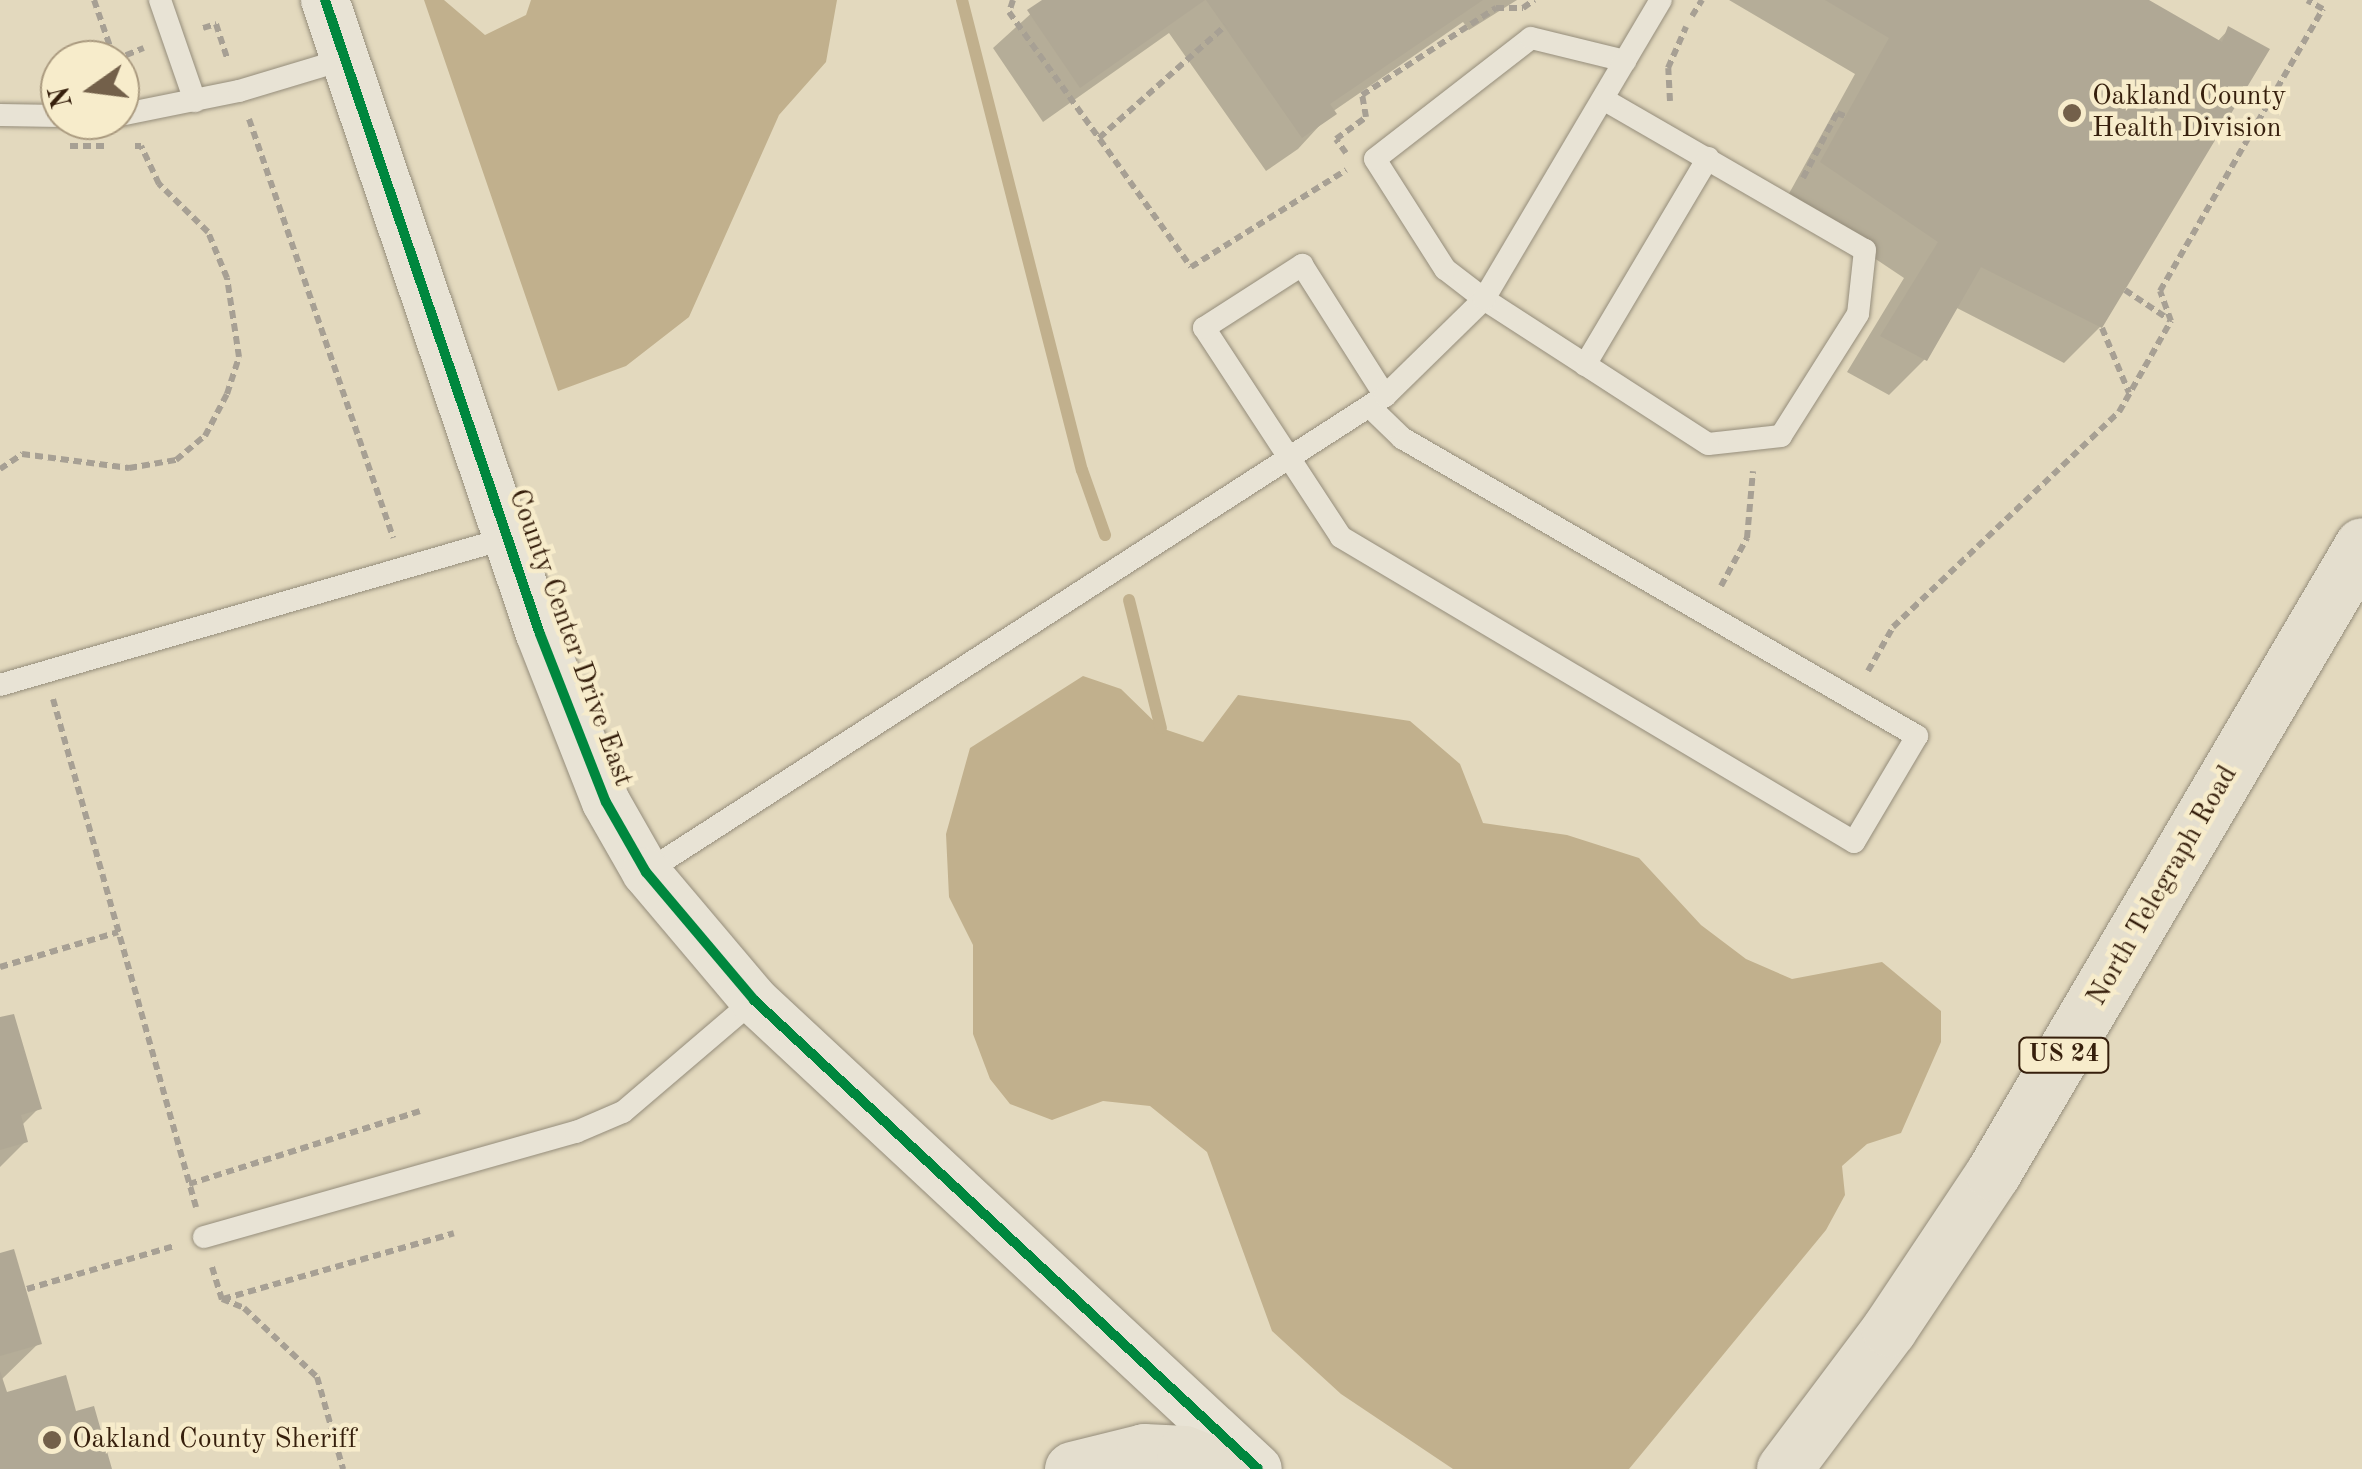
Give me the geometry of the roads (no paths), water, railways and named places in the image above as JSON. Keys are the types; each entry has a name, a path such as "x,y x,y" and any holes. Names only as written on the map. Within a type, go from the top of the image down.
{"main road":[{"name":"North Telegraph Road","path":"1784,1469 1890,1329 1993,1173 2362,544"},
{"path":"1072,1469 1144,1451 1184,1453 1225,1469"}],"street":[{"name":"County Center Drive East","path":"325,0 508,538 590,765 646,872 754,1000 1258,1469"}],"lane":[{"path":"160,0 194,101"},
{"path":"646,872 1378,402 1484,299 1661,0"},
{"path":"1602,99 1865,250 1858,314 1782,436 1708,444 1484,299 1444,269 1375,159 1531,38 1625,61"},
{"path":"140,111 194,101 346,59"},
{"path":"0,115 40,116"},
{"path":"1584,364 1708,158"},
{"path":"1302,265 1378,402 1402,438 1917,736 1854,842 1341,537 1286,460 1204,328 1302,265"},
{"path":"0,685 508,538"},
{"path":"204,1238 592,1125 623,1112 754,1000"}],"waterway":[{"path":"962,0 1082,470 1105,535"},
{"path":"1129,600 1161,728"}],"place":[{"name":"Oakland County Health Division","path":"2072,113"},
{"name":"Oakland County Sheriff","path":"52,1440"}]}
